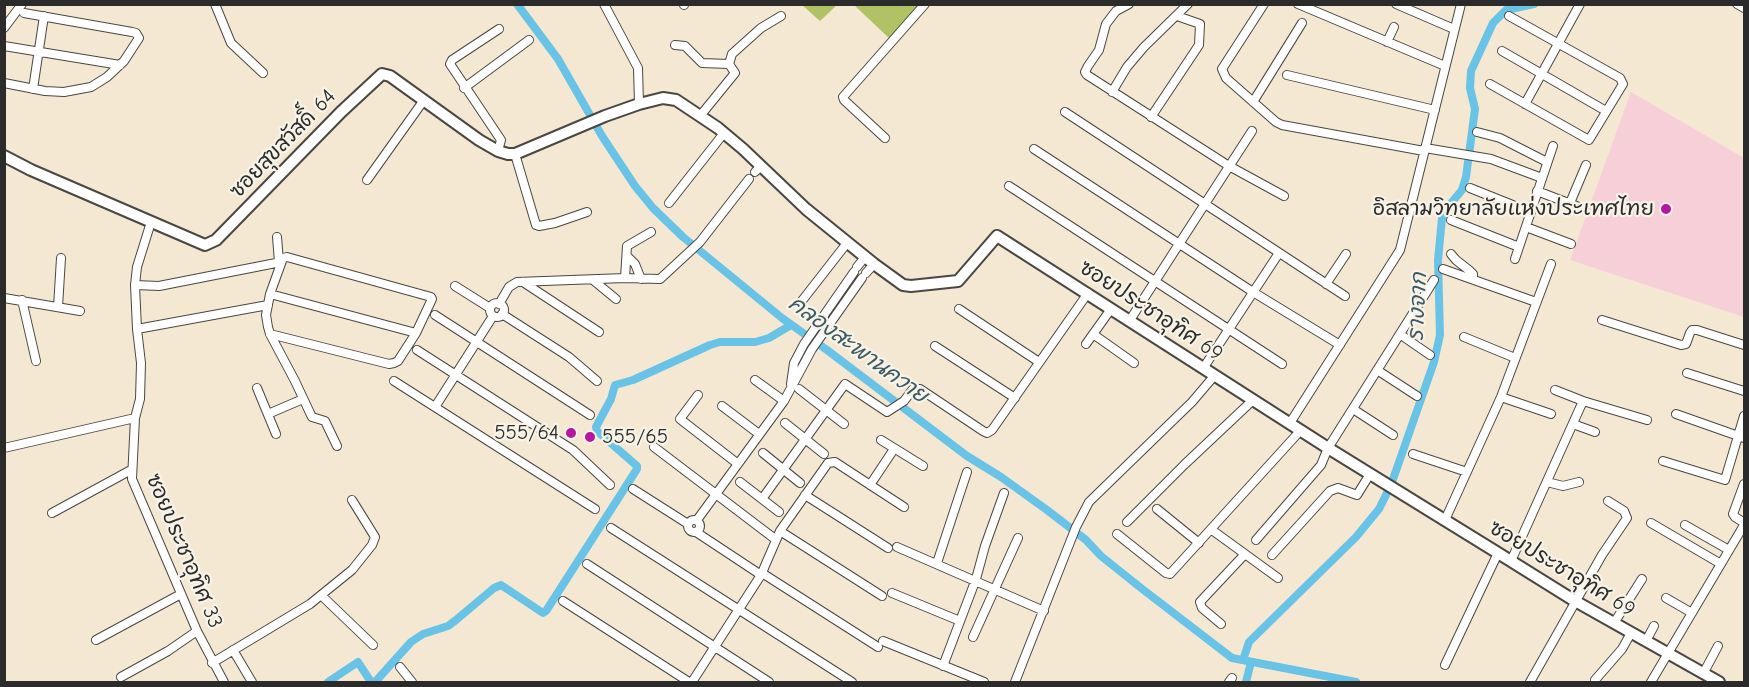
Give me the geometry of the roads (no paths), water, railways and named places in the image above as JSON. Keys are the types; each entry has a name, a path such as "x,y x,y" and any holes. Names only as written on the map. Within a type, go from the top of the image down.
{"street":[{"path":"215,4 231,43 263,73"},
{"path":"604,4 638,68 639,104"},
{"path":"885,138 843,97 925,4"},
{"path":"1129,4 1116,11 1106,24 1099,50 1085,72 1088,77 1229,166 1284,196"},
{"path":"1112,92 1138,54 1188,4"},
{"path":"1264,4 1221,69 1226,78 1282,125 1424,150 1491,159 1542,178"},
{"path":"1299,4 1445,66"},
{"path":"1396,4 1454,29"},
{"path":"1290,423 1400,250 1461,4"},
{"path":"1525,104 1580,4"},
{"path":"1737,4 1744,8"},
{"path":"4,28 23,9 44,16 136,33 138,39 120,65 91,87 64,92 4,83"},
{"path":"33,89 44,16"},
{"path":"729,64 732,54 748,39 764,26 782,16"},
{"path":"1151,117 1199,45 1200,24 1178,16"},
{"path":"1490,84 1589,140 1623,81 1509,16"},
{"path":"1253,102 1302,23"},
{"path":"1387,42 1394,27"},
{"path":"498,151 501,140 450,64 452,60 499,29"},
{"path":"464,88 529,40"},
{"path":"675,45 685,46 702,63 729,64"},
{"path":"4,46 120,65"},
{"path":"1502,51 1606,111"},
{"path":"700,116 735,73 729,64"},
{"name":"ซอยสุขสวัสดิ์ 64","path":"4,156 199,244 210,244 377,78 385,74 498,151 515,154"},
{"path":"1287,75 1435,110"},
{"name":"ซอยประชาอุทิศ 69","path":"515,154 605,116 639,104 668,98 676,100 724,133 755,172 793,198 903,285 958,281 997,236 1382,482 1575,601 1719,682"},
{"path":"367,180 424,100"},
{"path":"1065,112 1345,296"},
{"path":"1130,320 1252,131"},
{"path":"1477,132 1500,138 1547,162"},
{"path":"669,203 724,133"},
{"path":"1515,259 1552,146"},
{"path":"1034,149 1340,345"},
{"path":"515,154 536,225 555,223 587,212"},
{"path":"1570,203 1586,165"},
{"path":"490,308 499,304 509,287 523,282 660,279 700,242 755,172"},
{"path":"1009,186 1282,364"},
{"path":"1470,188 1530,212"},
{"path":"1537,191 1584,208"},
{"path":"1451,220 1519,247"},
{"name":"ซอยประชาอุทิศ 33","path":"151,222 139,259 135,285 136,329 141,363 140,399 135,418 131,470 135,489 197,632 224,682"},
{"path":"1526,227 1571,244"},
{"path":"625,278 627,246 651,232"},
{"path":"277,237 280,262 268,305 267,321 270,334 312,417 325,421 336,446"},
{"path":"801,302 847,243"},
{"path":"1204,368 1278,253"},
{"path":"1326,284 1346,254"},
{"path":"1451,254 1473,274 1473,279"},
{"path":"135,285 159,286 280,262 287,257 429,295 432,299 416,333 398,361 389,364 270,334"},
{"path":"628,257 641,279"},
{"path":"58,306 61,258"},
{"path":"827,319 842,288 856,269 870,260"},
{"path":"688,524 692,520 697,520 794,389 795,373 804,344 850,294 864,276 870,260"},
{"path":"1445,520 1501,397 1551,264"},
{"path":"1443,269 1536,302"},
{"path":"593,280 616,299"},
{"path":"1256,540 1313,475 1434,280"},
{"path":"523,282 599,332"},
{"path":"455,285 490,308 493,316"},
{"path":"842,288 850,294"},
{"path":"762,499 845,384 883,410 891,410 904,401 913,389 920,389 987,433 992,430 1088,293"},
{"path":"270,294 416,333"},
{"path":"4,298 80,311"},
{"path":"22,300 36,361"},
{"path":"499,304 503,308 502,314"},
{"path":"136,329 268,305"},
{"path":"959,309 1038,362"},
{"path":"1086,344 1112,309"},
{"path":"493,316 502,314"},
{"path":"502,314 568,357 597,381"},
{"path":"435,315 590,415"},
{"path":"435,407 493,316"},
{"path":"1602,320 1681,345 1686,344 1692,330 1744,345"},
{"path":"1093,334 1134,363"},
{"path":"1401,334 1430,355"},
{"path":"1464,337 1515,358"},
{"path":"934,346 1014,398"},
{"path":"417,350 573,450 610,485"},
{"path":"1377,370 1417,396"},
{"path":"1687,373 1744,391"},
{"path":"1015,682 1076,527 1093,497 1191,402 1215,375"},
{"path":"756,380 784,401"},
{"path":"394,381 595,509"},
{"path":"257,388 276,434"},
{"path":"794,389 844,424"},
{"path":"1555,390 1582,401 1647,420"},
{"path":"698,394 680,419 738,464"},
{"path":"1501,397 1551,414"},
{"path":"268,414 303,399"},
{"path":"1127,522 1252,400"},
{"path":"1511,561 1582,401"},
{"path":"722,406 759,434"},
{"path":"1353,409 1393,435"},
{"path":"1676,414 1742,436"},
{"path":"1663,461 1725,480 1742,436 1744,416"},
{"path":"4,448 135,418"},
{"path":"785,423 824,454"},
{"path":"1573,424 1594,432"},
{"path":"1117,534 1168,574 1212,530 1301,430"},
{"path":"881,440 923,466"},
{"path":"654,447 778,535 882,596"},
{"path":"870,485 894,449"},
{"path":"764,453 800,483"},
{"path":"1413,454 1467,472"},
{"path":"563,601 691,682 761,574 778,535 831,462 835,462 904,507"},
{"path":"52,513 131,470"},
{"path":"937,563 967,472"},
{"path":"1272,555 1330,491 1338,488 1357,495 1370,474"},
{"path":"740,482 779,512"},
{"path":"1547,482 1563,486 1579,482"},
{"path":"1651,682 1744,525 1733,514 1744,484"},
{"path":"633,489 688,524 689,529 880,644 984,682"},
{"path":"943,666 976,579 1004,493"},
{"path":"805,495 888,548"},
{"path":"212,663 321,596 344,578 375,540 374,534 352,500"},
{"path":"1530,682 1602,555 1627,518 1624,511 1608,501"},
{"path":"1157,509 1199,543"},
{"path":"696,532 701,525 697,520"},
{"path":"1652,523 1721,564"},
{"path":"1684,525 1729,550"},
{"path":"611,528 852,682"},
{"path":"1212,530 1278,578"},
{"path":"973,637 1018,538"},
{"path":"897,547 1044,610"},
{"path":"1445,665 1498,553"},
{"path":"1221,624 1202,608 1200,602 1245,554"},
{"path":"587,564 769,682"},
{"path":"1614,623 1642,579"},
{"path":"892,593 960,621"},
{"path":"96,640 181,594"},
{"path":"321,596 373,645"},
{"path":"1666,598 1692,613"},
{"path":"1646,641 1654,626"},
{"path":"121,676 168,651 197,632"},
{"path":"1594,680 1622,649 1631,633"},
{"path":"1703,674 1718,646"},
{"path":"232,650 252,682"},
{"path":"400,667 412,682"}],"waterway":[{"name":"คลองสะพานควาย","path":"517,4 558,59 602,136 635,186 653,208 683,237 782,318 967,456 1047,510 1086,540 1101,556 1232,658 1356,682"},
{"name":"รางจาก","path":"1243,660 1249,642 1356,537 1379,509 1391,485 1434,362 1440,335 1438,260 1442,218 1462,190 1466,177 1475,109 1470,88 1471,71 1493,23 1506,10 1534,4"},
{"path":"373,682 411,642 423,634 448,626 494,588 501,585 543,613 546,611 637,469 637,466 597,431 596,427 611,399 615,385 633,380 710,345 720,342 755,342 769,338 791,325"},
{"path":"328,682 358,662 371,682"},
{"path":"1246,682 1251,662"}],"place":[{"name":"อิสลามวิทยาลัยแห่งประเทศไทย","path":"1666,209"},
{"name":"555/64","path":"571,433"},
{"name":"555/65","path":"590,437"}]}
